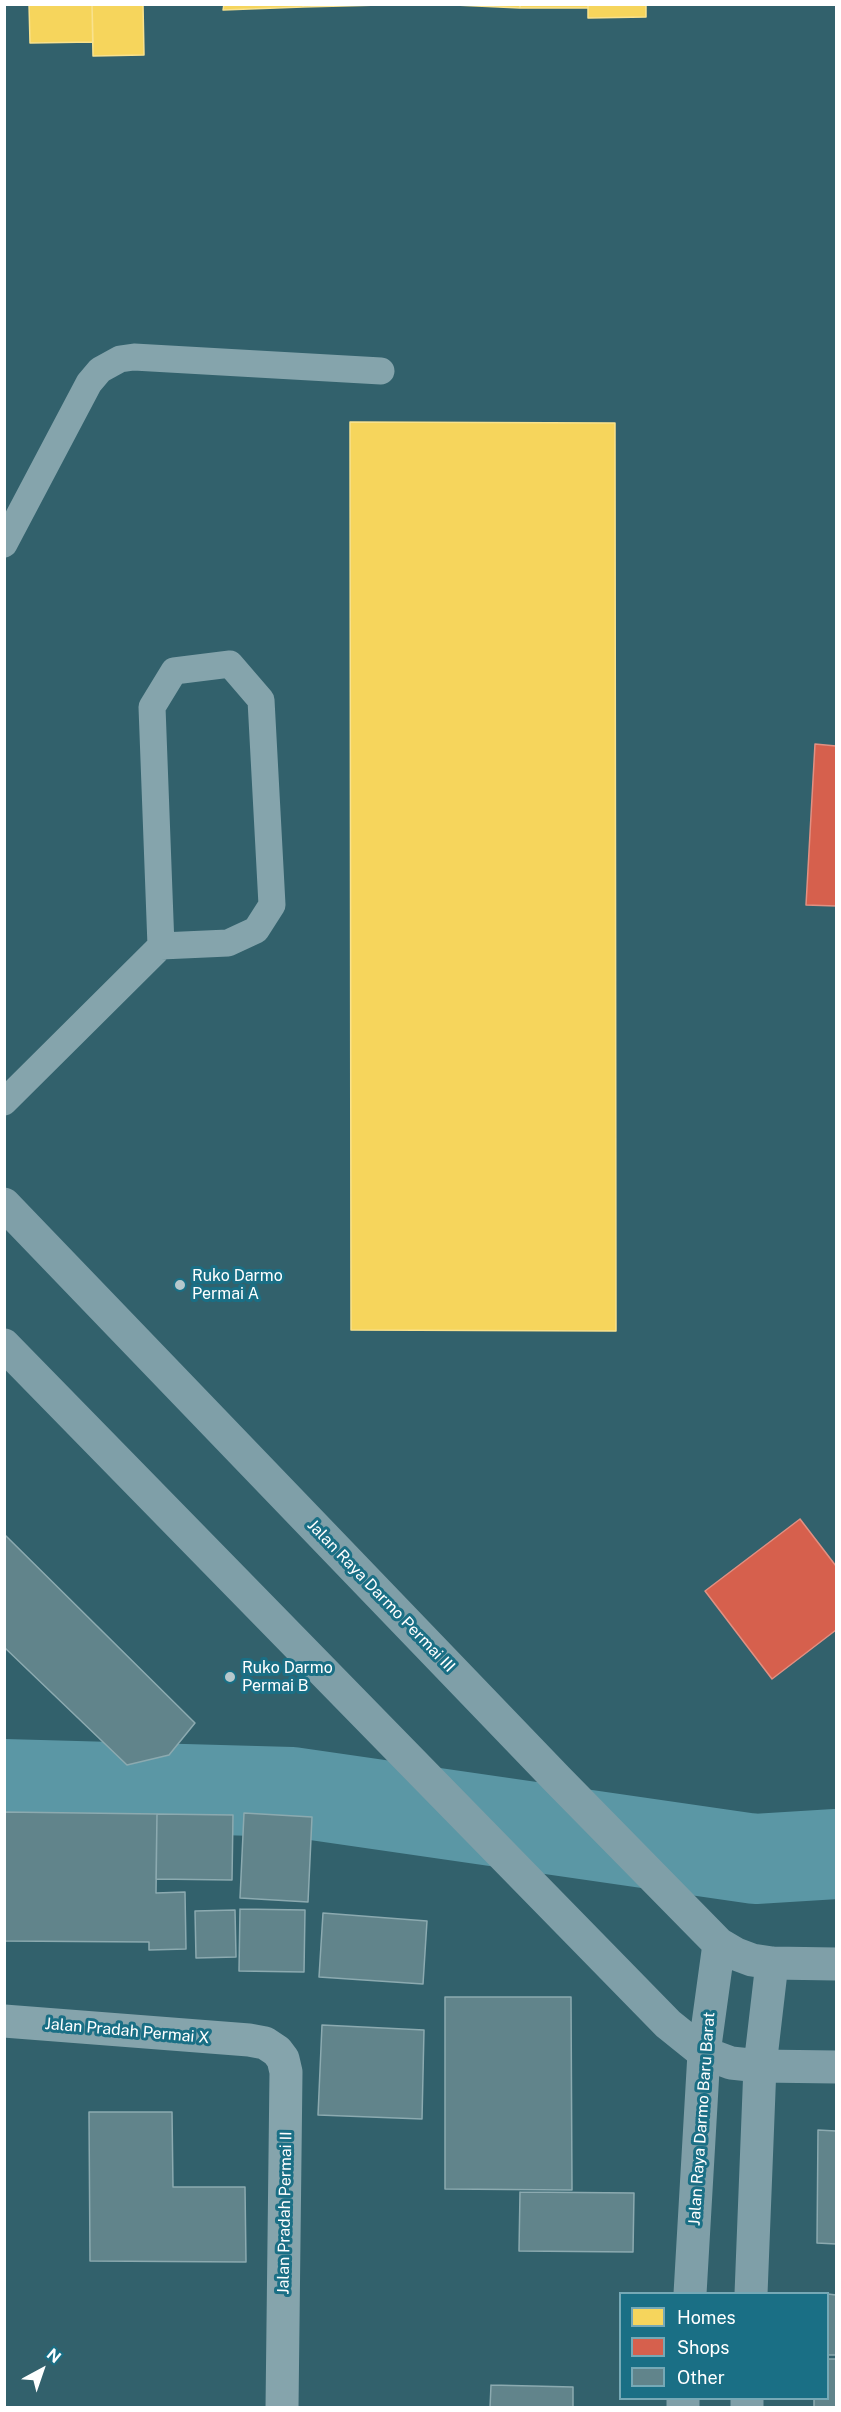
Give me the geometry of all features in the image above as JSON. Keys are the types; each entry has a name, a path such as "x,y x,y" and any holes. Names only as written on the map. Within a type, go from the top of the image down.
{"main road":[{"name":"Jalan Raya Darmo Permai III","path":"4,1204 557,1779 719,1944 752,1960 772,1963 837,1964"},
{"path":"4,1345 668,2024 704,2053 731,2063 760,2066 837,2067"},
{"name":"Jalan Raya Darmo Baru Barat","path":"690,2292 704,2053 719,1944"},
{"path":"751,2292 760,2066 772,1963"}],"street":[{"name":"Jalan Pradah Permai X","path":"4,2021 249,2040"},
{"name":"Jalan Pradah Permai II","path":"249,2040 265,2043 277,2051 283,2059 286,2072 282,2408"}],"lane":[{"path":"4,544 89,383 100,370 120,358 381,371"},
{"path":"4,1102 160,946 228,943 256,930 272,905 261,700 230,664 174,671 152,708 160,946"}],"building: Homes":[{"path":"29,4 92,4 93,42 30,43"},
{"path":"92,4 143,4 144,55 93,56"},
{"path":"224,4 303,4 303,7 223,10"},
{"path":"303,4 381,4 381,5 303,7"},
{"path":"520,4 520,8 455,5"},
{"path":"520,4 588,4 588,8 520,8"},
{"path":"588,4 646,4 646,17 588,18"},
{"path":"350,422 615,423 616,1331 351,1330"}],"building: Shops":[{"path":"815,744 836,746 836,906 806,905"},
{"path":"800,1519 836,1566 836,1630 772,1679 705,1591"}],"building: Other":[{"path":"4,1534 195,1723 169,1755 127,1765 4,1647"},
{"path":"4,1812 157,1814 156,1893 185,1892 186,1949 149,1950 149,1942 4,1941"},
{"path":"244,1813 312,1817 308,1902 240,1898"},
{"path":"157,1814 233,1815 232,1880 156,1879"},
{"path":"240,1909 305,1910 304,1972 239,1971"},
{"path":"235,1910 236,1957 196,1958 195,1911"},
{"path":"323,1913 427,1921 423,1984 319,1977"},
{"path":"445,1997 571,1997 572,2190 445,2189"},
{"path":"322,2025 424,2030 422,2119 318,2115"},
{"path":"89,2112 172,2112 173,2187 245,2187 246,2262 90,2261"},
{"path":"818,2130 836,2131 836,2244 817,2243"},
{"path":"520,2192 634,2193 633,2252 519,2251"},
{"path":"829,2294 836,2295 836,2355 829,2355"},
{"path":"829,2359 836,2359 836,2408 814,2408 814,2400 829,2400"},
{"path":"491,2385 573,2387 573,2408 490,2408"}],"waterway":[{"path":"4,1784 292,1792 755,1859 836,1854"}],"place":[{"name":"Ruko Darmo Permai A","path":"180,1285"},
{"name":"Ruko Darmo Permai B","path":"230,1677"}]}
